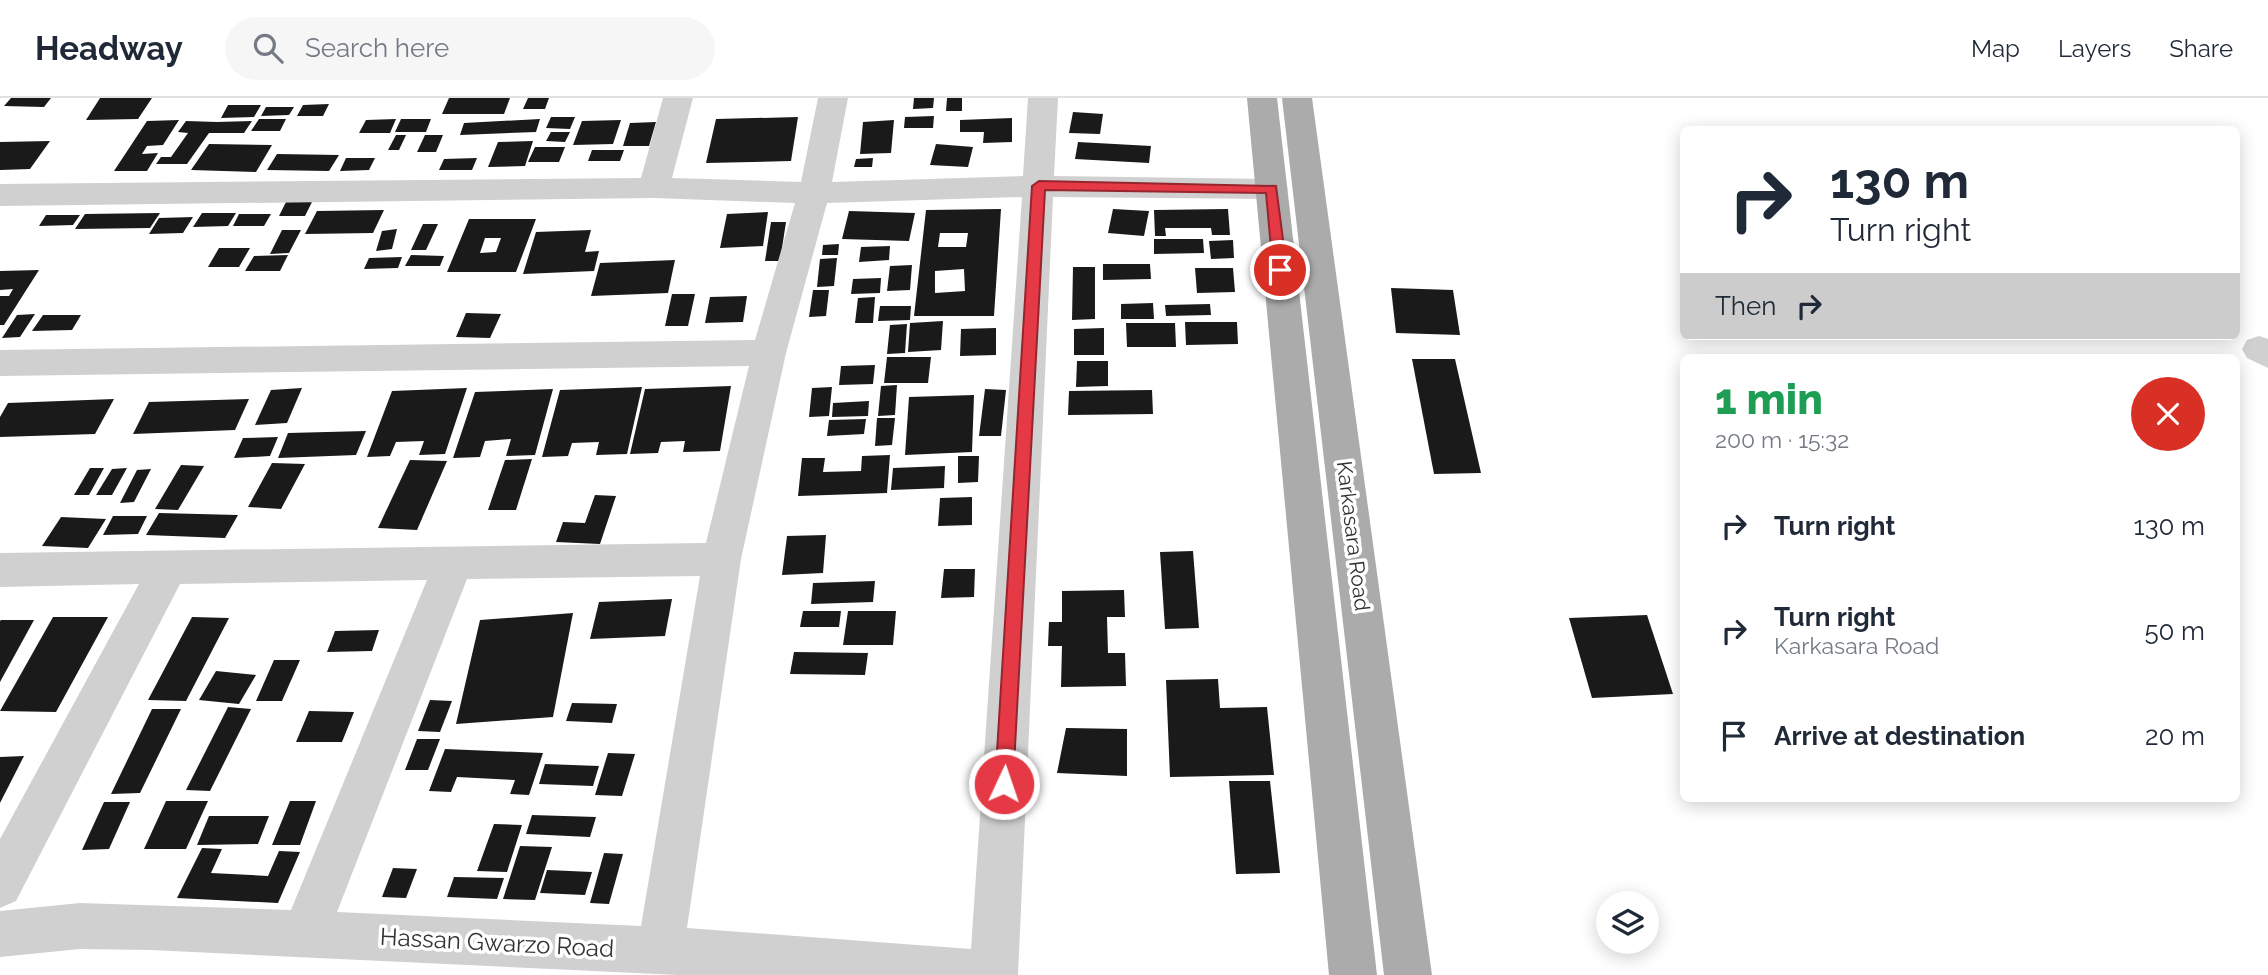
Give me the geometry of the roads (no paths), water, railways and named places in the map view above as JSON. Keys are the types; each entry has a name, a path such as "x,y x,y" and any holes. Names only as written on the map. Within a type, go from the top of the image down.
{"main road":[{"name":"Karkasara Road","path":"1262,98 1353,975"},
{"name":"Karkasara Road","path":"1297,98 1408,975"}],"street":[{"path":"654,188 678,98"},
{"path":"660,950 722,559 769,353 814,193 833,98"},
{"path":"994,975 1043,98"},
{"path":"0,195 654,188 814,193 1039,186 1272,189"},
{"path":"0,363 769,353"},
{"path":"0,570 722,559"},
{"path":"305,934 454,563"},
{"path":"0,884 169,568"},
{"name":"Hassan Gwarzo Road","path":"0,934 80,926 305,934 660,950 994,975"}]}
